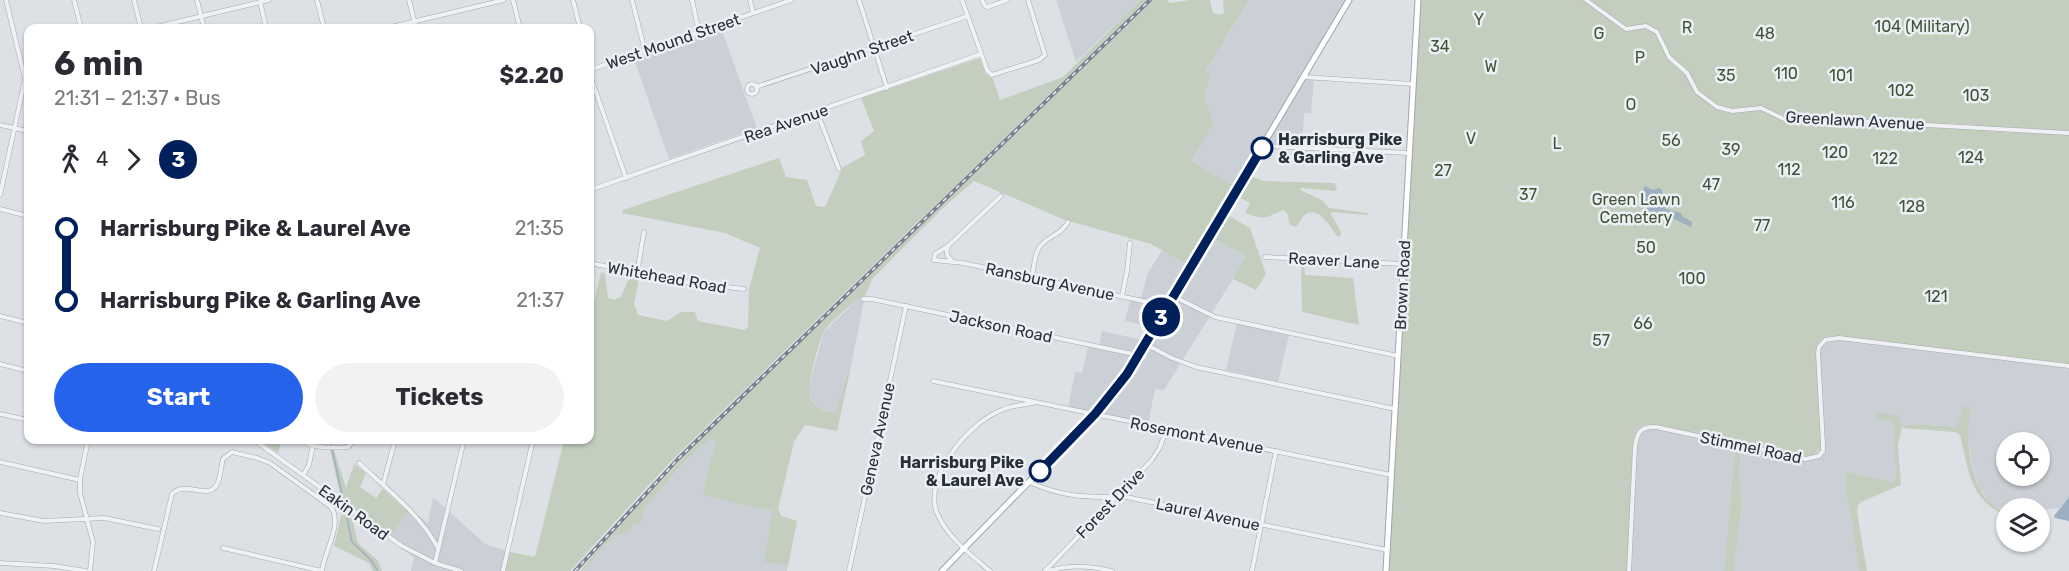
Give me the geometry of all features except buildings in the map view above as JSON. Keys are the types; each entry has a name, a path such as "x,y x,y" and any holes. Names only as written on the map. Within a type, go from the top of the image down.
{"main road":[{"path":"942,571 1095,414 1139,355 1349,0"},
{"name":"Brown Road","path":"1386,571 1418,0"}],"street":[{"path":"6,0 24,73"},
{"path":"74,0 80,24"},
{"path":"134,0 140,24"},
{"path":"197,0 203,24"},
{"path":"168,24 269,0"},
{"path":"317,0 323,24"},
{"path":"409,0 414,22"},
{"path":"405,24 504,0"},
{"path":"513,0 519,24"},
{"path":"573,0 579,24"},
{"path":"632,0 645,51"},
{"path":"692,0 699,32"},
{"path":"750,0 753,13"},
{"name":"West Mound Street","path":"594,69 791,0"},
{"path":"859,0 887,88"},
{"path":"962,0 987,70 992,75 1040,60 1045,54 1028,0"},
{"path":"982,0 988,7 1007,0"},
{"name":"Greenlawn Avenue","path":"1586,0 1626,29 1641,25 1657,32 1668,57 1687,73 1697,93 1724,110 1761,108 1786,120 1819,119 2069,133"},
{"path":"260,1 265,24"},
{"name":"Vaughn Street","path":"756,87 968,16"},
{"name":"Rea Avenue","path":"594,189 981,54"},
{"path":"1303,77 1413,84"},
{"path":"0,195 24,84"},
{"path":"594,86 626,178"},
{"path":"817,112 839,169"},
{"path":"0,125 24,130"},
{"path":"1264,146 1409,153"},
{"path":"952,261 947,256 948,246 1001,196"},
{"path":"0,209 24,215"},
{"path":"1032,277 1038,248 1045,241 1060,233 1068,222"},
{"path":"637,273 644,232"},
{"path":"1122,296 1130,243"},
{"name":"Ransburg Avenue","path":"948,246 935,254 933,258 936,261 952,261 1167,306"},
{"name":"Reaver Lane","path":"1265,257 1403,264"},
{"name":"Whitehead Road","path":"594,264 677,281 744,289"},
{"path":"1173,296 1215,317 1398,356"},
{"name":"Jackson Road","path":"863,299 1139,355"},
{"name":"Geneva Avenue","path":"849,571 906,306"},
{"path":"0,316 24,322"},
{"name":"Stimmel Road","path":"1629,571 1635,447 1637,435 1641,429 1656,427 1806,459 1819,456 1823,444 1818,354 1819,347 1825,340 1839,338 2069,366"},
{"path":"1145,344 1196,367 1395,409"},
{"path":"0,364 24,370"},
{"name":"Rosemont Avenue","path":"933,381 1391,475"},
{"path":"990,571 964,549 945,526 936,511 937,484 942,470 959,444 987,417 1007,408 1036,402"},
{"path":"0,414 24,419"},
{"name":"Forest Drive","path":"1047,571 1151,461 1167,429"},
{"path":"0,563 54,566 88,571 93,544 81,503 80,480 87,444"},
{"name":"Eakin Road","path":"260,444 402,546 451,570 461,571"},
{"path":"308,444 331,447 348,447 351,444"},
{"path":"383,485 394,444"},
{"path":"435,563 463,444"},
{"path":"502,571 532,444"},
{"path":"303,475 309,465 313,445"},
{"path":"1252,571 1276,451"},
{"path":"154,571 172,494 180,488 205,492 214,488 218,483 223,459 232,452 270,463 328,504 334,511 336,523 323,561 322,571 223,548"},
{"path":"0,462 80,480"},
{"path":"359,463 422,523 438,548"},
{"name":"Laurel Avenue","path":"1029,482 1067,496 1126,496 1261,526 1387,550"},
{"path":"0,513 44,521 112,519 158,530"},
{"path":"1047,571 1061,567 1086,566 1112,571"}],"shaded area":[{"path":"1056,0 1140,0 1076,62"},
{"path":"1249,0 1349,0 1303,76 1314,78 1311,113 1304,113 1302,148 1268,146 1242,191 1191,161 1214,123 1204,95 1211,79 1206,70"},
{"path":"721,28 757,128 669,159 634,59"},
{"path":"1205,235 1246,255 1164,390 1155,389 1148,424 1068,408 1075,372 1082,373 1089,343 1099,345 1102,331 1147,341 1155,328 1125,321 1131,296 1141,298 1148,273 1162,250 1188,265"},
{"path":"865,296 850,371 847,371 837,413 833,414 818,407 811,399 809,389 814,367 824,332 860,297"},
{"path":"1237,323 1289,335 1278,382 1226,370"},
{"path":"1833,336 2069,364 2069,497 2059,508 2050,509 2050,498 1996,498 1996,507 1991,504 1979,487 1973,472 1964,406 1958,427 1913,424 1901,428 1893,421 1896,479 1893,482 1846,472 1846,497 1849,503 1859,571 1734,571 1742,501 1739,474 1741,449 1735,447 1724,571 1627,571 1633,438 1637,427 1646,424 1656,425 1805,456 1818,452 1821,442 1816,349 1822,337"},
{"path":"707,439 715,440 702,495 773,511 764,562 788,566 787,571 583,571 615,535 634,524 641,523 644,509"},
{"path":"433,497 485,544 510,552 506,571 411,571 414,557 388,539 410,509 428,523"}],"green space":[{"path":"1140,0 1147,0 672,460 570,571 506,571 510,552 535,557 563,444 594,444 594,302 601,272 605,274 608,298 614,300 621,297 628,280 639,279 634,304 638,315 667,321 681,312 695,312 698,321 744,330 748,327 749,289 760,248 725,233 622,213 623,210 779,158 786,177 807,180 816,206 825,207 843,167 865,155 861,141 874,131 861,98 980,58 985,73 993,79 1000,100 1063,77"},
{"path":"1153,0 1167,0 1170,3 1210,0 1213,13 1219,15 1224,13 1223,0 1249,0 1206,70 1211,78 1204,95 1214,123 1191,161 1234,186 1188,265 1151,244 1065,220 974,181 944,207 873,278 865,296 860,297 840,314 823,333 809,391 814,403 825,411 836,413 848,370 850,371 837,431 805,425 794,442 778,509 781,516 797,521 788,566 764,562 772,511 702,495 715,441 709,439 685,461 644,509 641,524 634,524 626,534 615,535 583,571 580,571 626,517 708,432"},
{"name":"Green Lawn Cemetery","path":"1420,0 2069,0 2069,364 1833,336 1824,337 1818,342 1816,349 1821,442 1820,448 1814,455 1805,456 1656,425 1646,424 1637,428 1633,438 1627,571 1388,571"},
{"path":"1250,176 1264,181 1334,183 1337,188 1335,191 1301,188 1300,190 1322,200 1329,208 1368,213 1368,215 1330,212 1341,232 1340,237 1320,215 1315,213 1306,214 1296,227 1290,225 1287,213 1283,210 1264,218 1245,213 1250,203 1238,197"},
{"path":"1227,215 1250,228 1266,274 1256,290 1233,279 1246,255 1213,239"},
{"path":"1301,263 1304,263 1305,275 1353,278 1359,325 1302,312"},
{"path":"1964,406 1970,407 1968,436 1972,467 1984,495 1996,507 1996,510 1985,502 1973,483 1960,435 1955,432 1902,428 1898,445 1901,485 1858,505 1857,512 1867,571 1859,571 1849,503 1846,497 1846,472 1893,482 1896,479 1893,421 1877,419 1877,412 1899,416 1902,427 1913,424 1957,427"},
{"path":"265,444 281,444 278,453"},
{"path":"1735,447 1741,448 1739,474 1742,501 1734,571 1724,571"},
{"path":"330,450 334,450 346,488 354,464 366,473 360,487 376,498 383,489 408,512 391,535 341,498"},
{"path":"343,508 349,513 353,522 358,543 378,561 382,571 373,571 369,563 334,546"}],"water":[{"path":"1645,186 1653,190 1659,188 1662,190 1665,209 1681,213 1692,222 1691,227 1672,218 1650,212 1643,200 1642,193"},
{"path":"2069,497 2069,521 2055,518 2054,516"}],"waterway":[{"path":"331,444 344,503"},
{"path":"345,508 352,542 370,559 378,571"}],"railway":[{"path":"575,571 678,459 1150,0"}],"bus line":[{"name":"3","path":"1040,471 1095,414 1127,374 1262,148"}],"place":[{"name":"Harrisburg Pike & Garling Ave","path":"1262,148"},
{"name":"Harrisburg Pike & Laurel Ave","path":"1040,471"}],"park label":[{"name":"Y","path":"1479,19"},
{"name":"104 (Military)","path":"1922,26"},
{"name":"R","path":"1687,27"},
{"name":"G","path":"1599,33"},
{"name":"48","path":"1765,33"},
{"name":"34","path":"1440,46"},
{"name":"P","path":"1640,57"},
{"name":"W","path":"1491,66"},
{"name":"110","path":"1786,73"},
{"name":"35","path":"1726,75"},
{"name":"101","path":"1841,75"},
{"name":"102","path":"1901,90"},
{"name":"103","path":"1976,95"},
{"name":"O","path":"1631,104"},
{"name":"V","path":"1471,138"},
{"name":"56","path":"1671,140"},
{"name":"L","path":"1557,143"},
{"name":"39","path":"1731,149"},
{"name":"120","path":"1835,152"},
{"name":"124","path":"1971,157"},
{"name":"122","path":"1885,158"},
{"name":"112","path":"1789,169"},
{"name":"27","path":"1443,170"},
{"name":"47","path":"1711,184"},
{"name":"37","path":"1528,194"},
{"name":"116","path":"1843,202"},
{"name":"128","path":"1912,206"},
{"name":"77","path":"1762,225"},
{"name":"50","path":"1646,247"},
{"name":"100","path":"1692,278"},
{"name":"121","path":"1936,296"},
{"name":"66","path":"1643,323"},
{"name":"57","path":"1601,340"}]}
